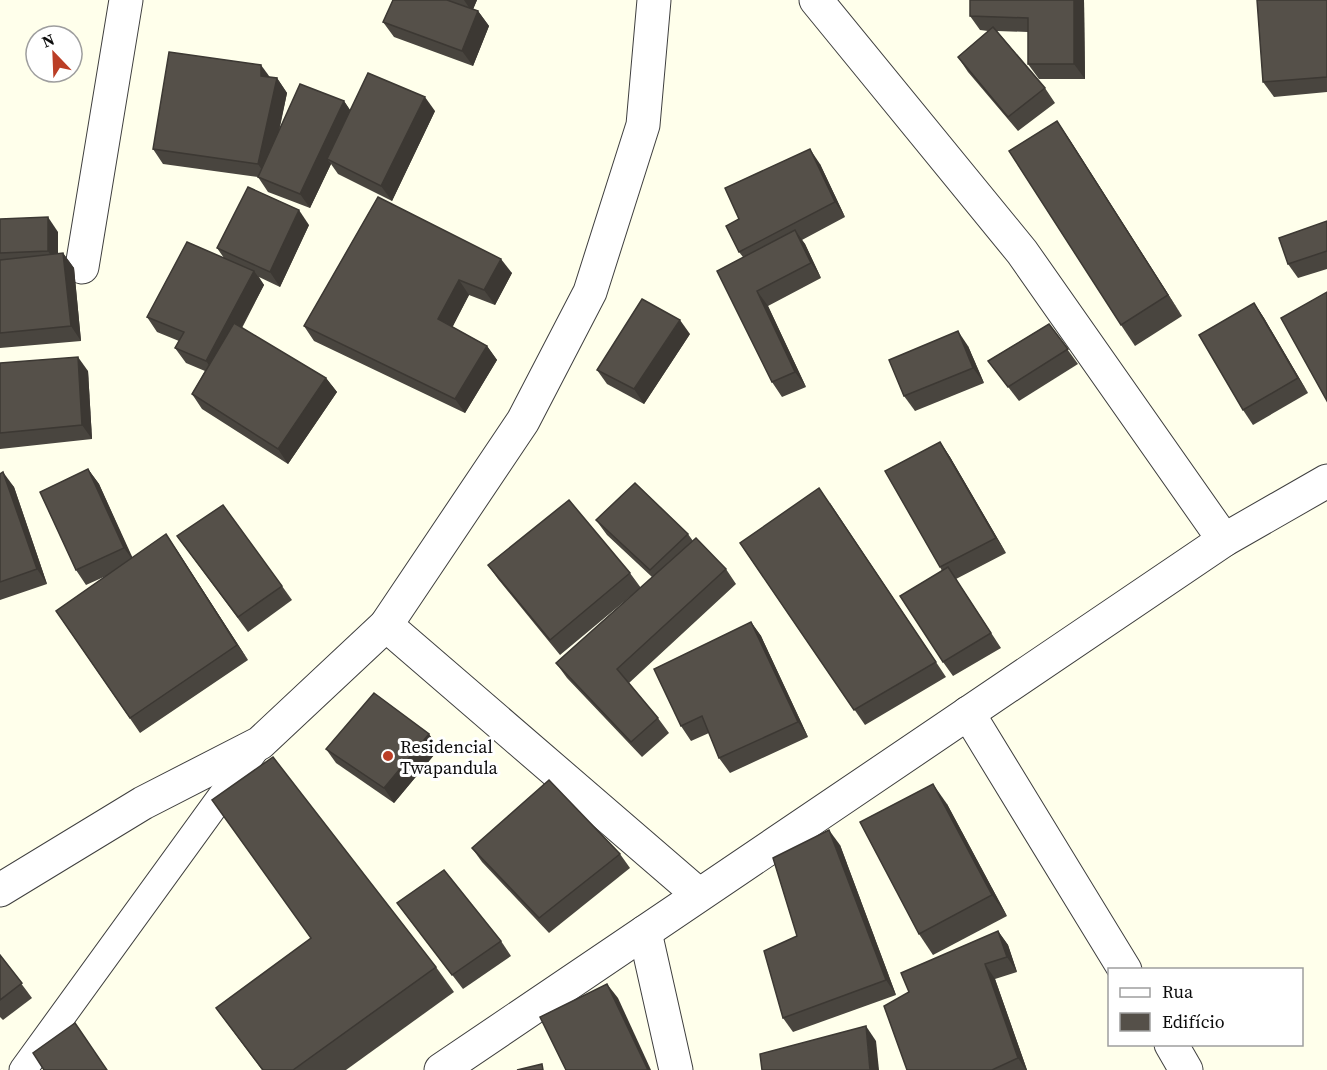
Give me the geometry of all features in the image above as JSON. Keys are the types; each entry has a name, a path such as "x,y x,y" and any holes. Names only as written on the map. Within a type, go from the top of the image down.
{"street":[{"path":"82,267 126,0"},
{"path":"0,890 142,802 260,743 386,625 523,421 590,292 643,125 654,0"},
{"path":"816,0 1022,252 1224,540"},
{"path":"441,1070 1224,540 1327,481"},
{"path":"386,625 698,894"},
{"path":"968,713 1124,968"},
{"path":"645,932 676,1070"},
{"path":"1172,1046 1186,1070"}],"lane":[{"path":"23,1070 260,743"}],"building":[{"path":"393,0 447,0 478,11 462,51 383,22"},
{"path":"970,0 1074,0 1074,64 1028,64 1028,18 970,16"},
{"path":"1257,0 1327,0 1327,77 1263,82"},
{"path":"993,27 1045,88 1008,117 958,57"},
{"path":"169,52 261,65 261,76 277,78 258,164 153,149"},
{"path":"368,73 425,97 381,186 327,159"},
{"path":"300,84 344,101 300,194 258,177"},
{"path":"1057,121 1168,295 1121,325 1009,151"},
{"path":"810,149 835,202 739,252 726,226 739,219 725,188"},
{"path":"248,187 299,210 270,272 217,248"},
{"path":"378,197 501,259 484,290 459,280 438,319 487,346 455,399 304,326"},
{"path":"48,217 48,251 0,253 0,219"},
{"path":"1327,221 1327,251 1288,264 1279,238"},
{"path":"795,230 811,263 757,291 795,372 772,382 717,271"},
{"path":"187,242 254,271 206,361 175,348 184,332 147,317"},
{"path":"63,253 71,326 0,333 0,260"},
{"path":"1327,292 1327,401 1281,318"},
{"path":"642,299 680,320 634,389 597,370"},
{"path":"1254,303 1298,378 1243,410 1199,335"},
{"path":"234,323 326,378 278,449 192,394"},
{"path":"1049,324 1068,349 1008,387 988,361"},
{"path":"958,331 973,368 904,396 889,360"},
{"path":"78,357 82,425 0,433 0,363"},
{"path":"940,442 996,538 940,567 885,471"},
{"path":"88,469 124,548 76,570 40,492"},
{"path":"3,472 37,569 0,582 0,474"},
{"path":"635,483 688,534 650,570 596,520"},
{"path":"819,488 936,662 854,710 740,543"},
{"path":"569,500 630,573 550,640 488,565"},
{"path":"223,505 282,586 238,617 177,536"},
{"path":"166,534 237,645 130,718 56,611"},
{"path":"696,538 726,569 617,669 658,718 631,742 556,663"},
{"path":"948,567 991,633 943,662 900,596"},
{"path":"751,622 798,722 719,758 702,716 681,726 654,669"},
{"name":"Residencial Twapandula","path":"374,693 429,734 384,788 326,749"},
{"path":"273,757 436,967 293,1070 263,1070 216,1008 311,938 212,800"},
{"path":"549,780 620,854 539,918 472,848"},
{"path":"933,784 992,895 919,934 860,822"},
{"path":"829,830 886,980 783,1018 764,951 797,936 773,858"},
{"path":"444,870 501,941 452,975 397,903"},
{"path":"998,931 1007,957 985,964 1018,1058 992,1070 907,1070 884,1006 909,992 901,973"},
{"path":"0,955 22,983 0,1000"},
{"path":"607,984 648,1070 566,1070 540,1017"},
{"path":"75,1023 107,1070 44,1070 33,1053"},
{"path":"866,1026 870,1070 762,1070 760,1054"},
{"path":"542,1064 543,1070 517,1070"}],"place":[{"name":"Residencial Twapandula","path":"388,756"}]}
